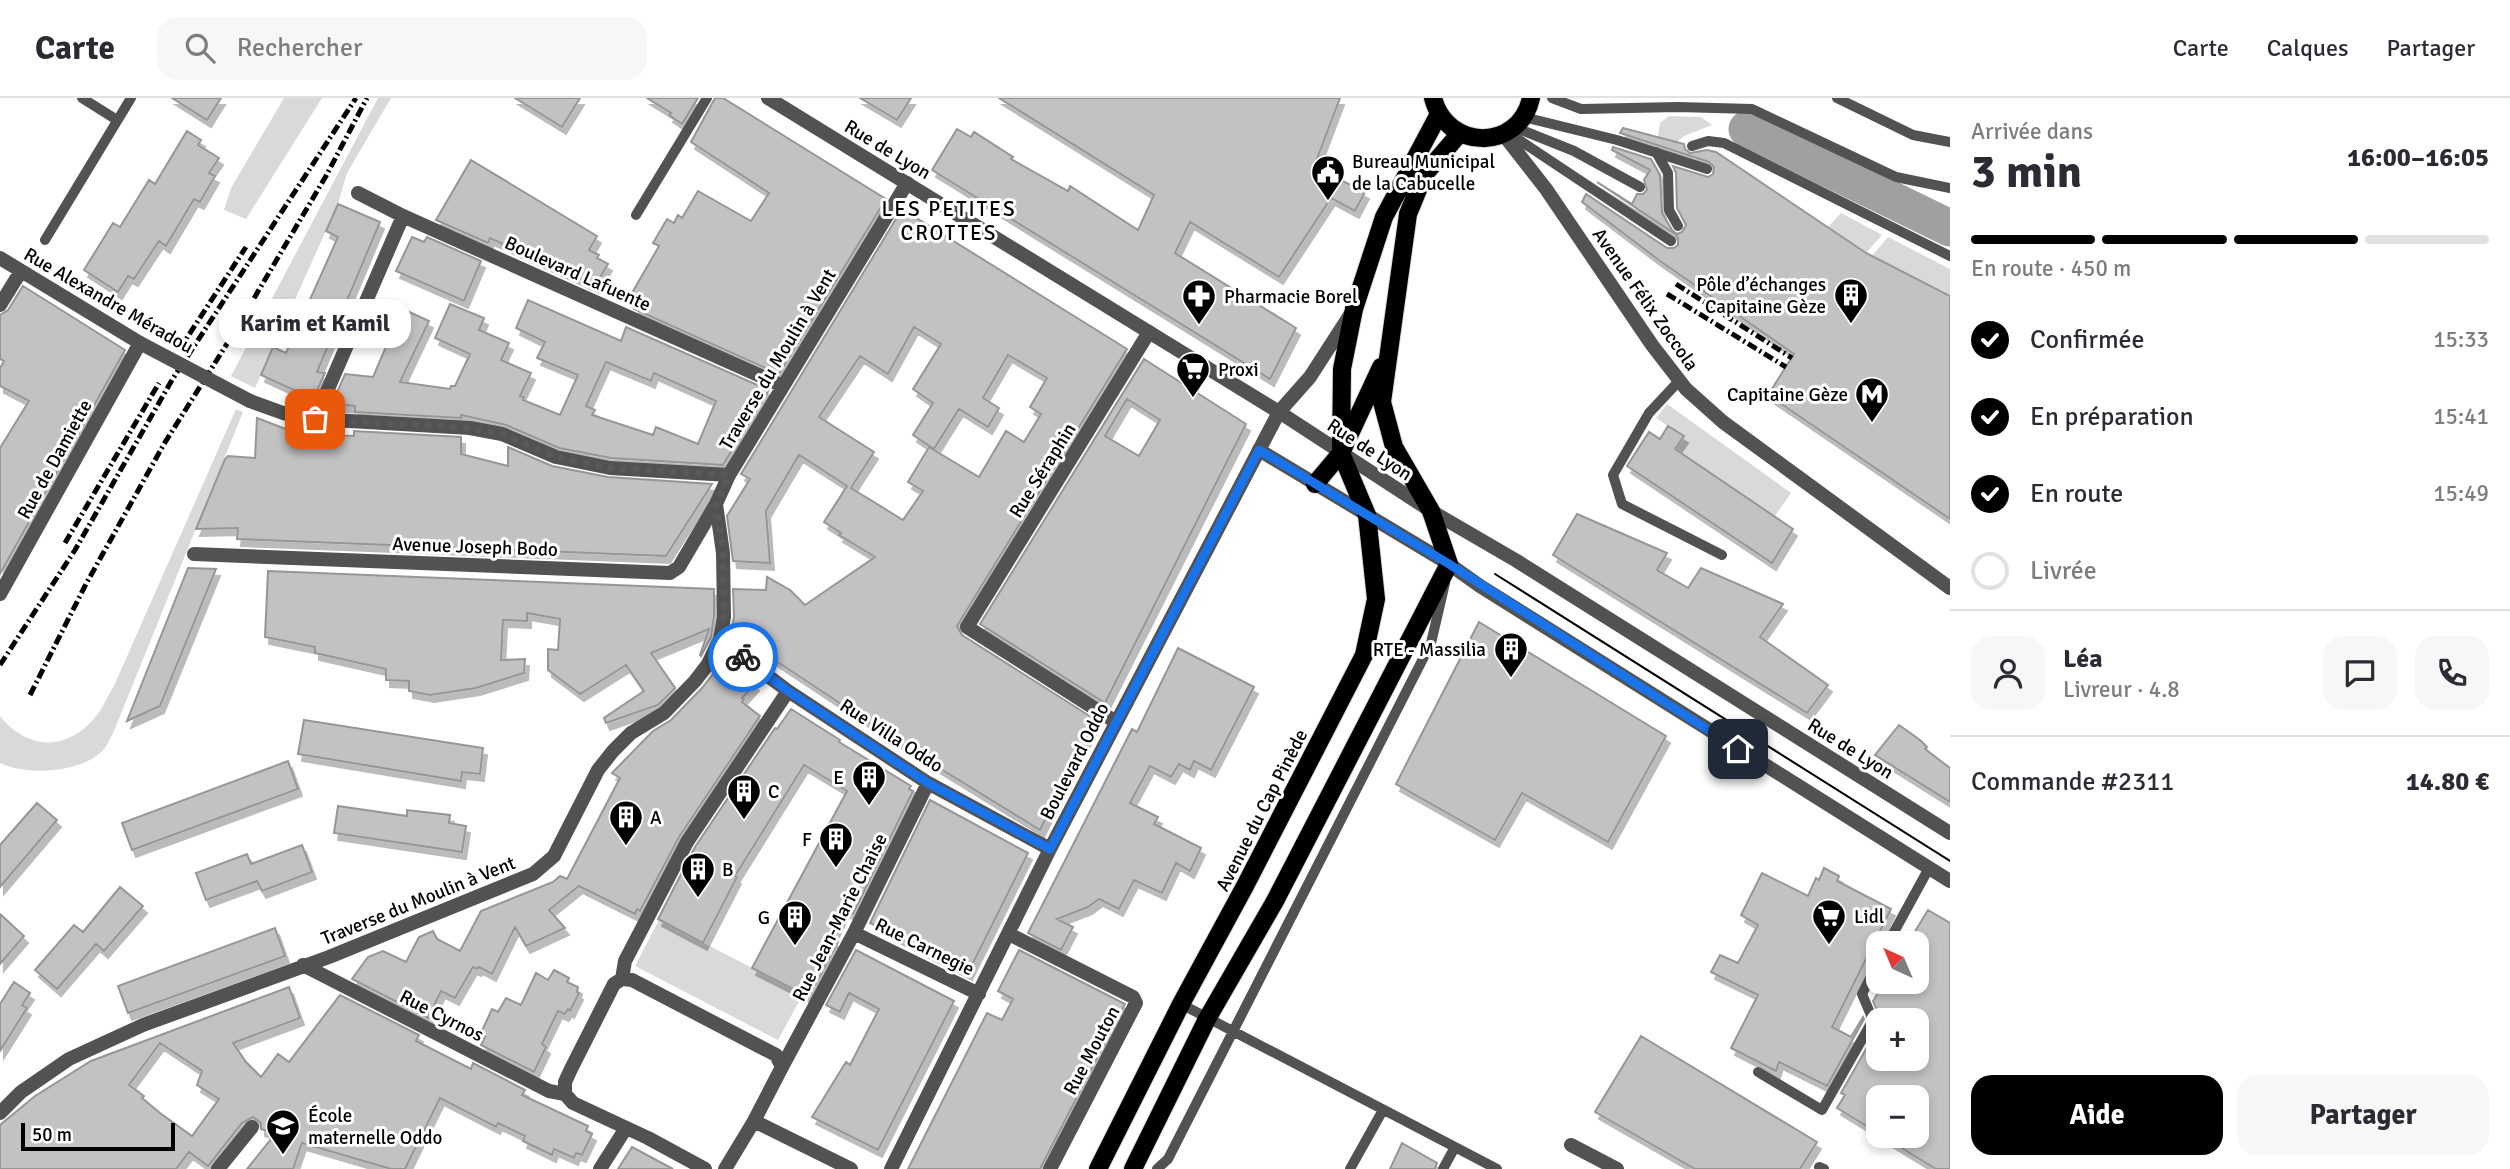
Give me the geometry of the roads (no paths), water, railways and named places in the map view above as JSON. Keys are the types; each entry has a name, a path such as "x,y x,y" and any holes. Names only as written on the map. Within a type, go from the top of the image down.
{"main road":[{"path":"1434,104 1448,125 1460,134 1478,139 1512,127 1531,98"},
{"path":"1341,453 1342,369 1354,309 1384,216 1434,104"},
{"path":"1133,1169 1207,1019 1275,901 1449,564 1431,511 1394,446 1382,402 1408,214 1424,175 1460,134"},
{"path":"1315,484 1341,453 1387,354"},
{"name":"Avenue du Cap Pinède","path":"1098,1169 1181,1004 1364,655 1377,599 1367,515 1341,453"}],"street":[{"name":"Rue de Lyon","path":"768,98 1279,412 1431,511 1517,561 1950,833"},
{"name":"Avenue Félix Zoccola","path":"1512,127 1546,189 1679,381 1723,422 1950,588"},
{"name":"Traverse du Moulin à Vent","path":"0,1113 21,1092 69,1059 143,1025 329,957 533,874 554,856 598,770 613,751 631,733 664,713 708,664 720,640 724,617 723,552 716,504 729,475 907,183"},
{"name":"Boulevard Lafuente","path":"358,193 403,216 783,386"},
{"path":"315,419 403,216"},
{"name":"Rue Alexandre Méradou","path":"0,258 140,342 250,401 283,414 315,419 470,428 502,434 556,457 610,468 729,475"},
{"path":"0,305 21,271"},
{"name":"Boulevard Oddo","path":"891,1169 1050,849 1279,412 1310,377 1354,309"},
{"name":"Rue Séraphin","path":"1116,722 967,627 1149,332"},
{"name":"Rue de Damiette","path":"0,594 140,342"},
{"path":"1259,450 1449,564 1950,881"},
{"name":"Avenue Joseph Bodo","path":"194,554 670,573 679,567 716,504"},
{"name":"Rue Villa Oddo","path":"720,640 788,691 928,783 1050,849"},
{"path":"622,979 625,961 687,842 788,691"},
{"name":"Rue Jean-Marie Chaise","path":"725,1169 754,1121 854,933 928,783"},
{"name":"Rue Carnegie","path":"854,933 979,994"},
{"name":"Rue Mouton","path":"1009,934 1133,997 1136,1003 1050,1169"},
{"name":"Rue Cyrnos","path":"303,965 549,1091 565,1094 573,1103 705,1169"},
{"path":"565,1094 565,1082 571,1069 614,984 622,979 632,980 776,1055 782,1068"},
{"path":"754,1121 851,1169"},
{"path":"218,1169 252,1127"},
{"path":"600,1169 625,1128"},
{"path":"1571,1145 1617,1169"}],"lane":[{"path":"82,98 117,120"},
{"path":"45,240 131,98"},
{"path":"636,215 707,98"},
{"path":"1552,98 1581,109 1752,109 1896,177 1950,188"},
{"path":"1837,98 1913,135 1950,142"},
{"path":"1512,127 1573,128 1707,169"},
{"path":"1512,127 1574,151 1640,187"},
{"path":"1512,127 1671,241"},
{"path":"1692,146 1708,141 1724,143 1950,256"},
{"path":"1656,152 1668,173 1669,210 1678,226"},
{"path":"1679,381 1648,413 1612,475 1622,504 1722,555"},
{"path":"1157,1169 1168,1159 1431,643 1449,564"},
{"path":"1895,931 1929,868"},
{"path":"1758,1072 1822,1110 1873,1020 1861,994 1866,985"},
{"path":"1181,1004 1497,1169"},
{"path":"1350,1169 1383,1110"},
{"path":"1443,1169 1455,1147"}],"waterway":[{"path":"1747,129 1950,228"}],"tram line":[{"path":"1495,574 1950,861"}],"railway":[{"path":"0,665 75,550 172,380 356,98"},
{"path":"30,695 86,584 164,444 230,339 326,176 367,98"},
{"path":"179,350 246,247"},
{"path":"1676,284 1792,358"},
{"path":"1667,294 1786,367"},
{"path":"65,543 159,383"}],"place":[{"name":"Bureau Municipal de la Cabucelle","path":"1328,202"},
{"name":"Pôle d’échanges Capitaine Gèze","path":"1851,325"},
{"name":"Pharmacie Borel","path":"1199,326"},
{"name":"Proxi","path":"1193,399"},
{"name":"Karim et Kamil","path":"315,419"},
{"name":"Capitaine Gèze","path":"1872,424"},
{"name":"RTE - Massilia","path":"1511,679"},
{"name":"E","path":"869,807"},
{"name":"C","path":"744,821"},
{"name":"A","path":"626,847"},
{"name":"F","path":"836,869"},
{"name":"B","path":"698,899"},
{"name":"Lidl","path":"1829,946"},
{"name":"G","path":"795,947"},
{"name":"École maternelle Oddo","path":"283,1156"}],"district":[{"name":"LES PETITES CROTTES","path":"949,221"}]}
